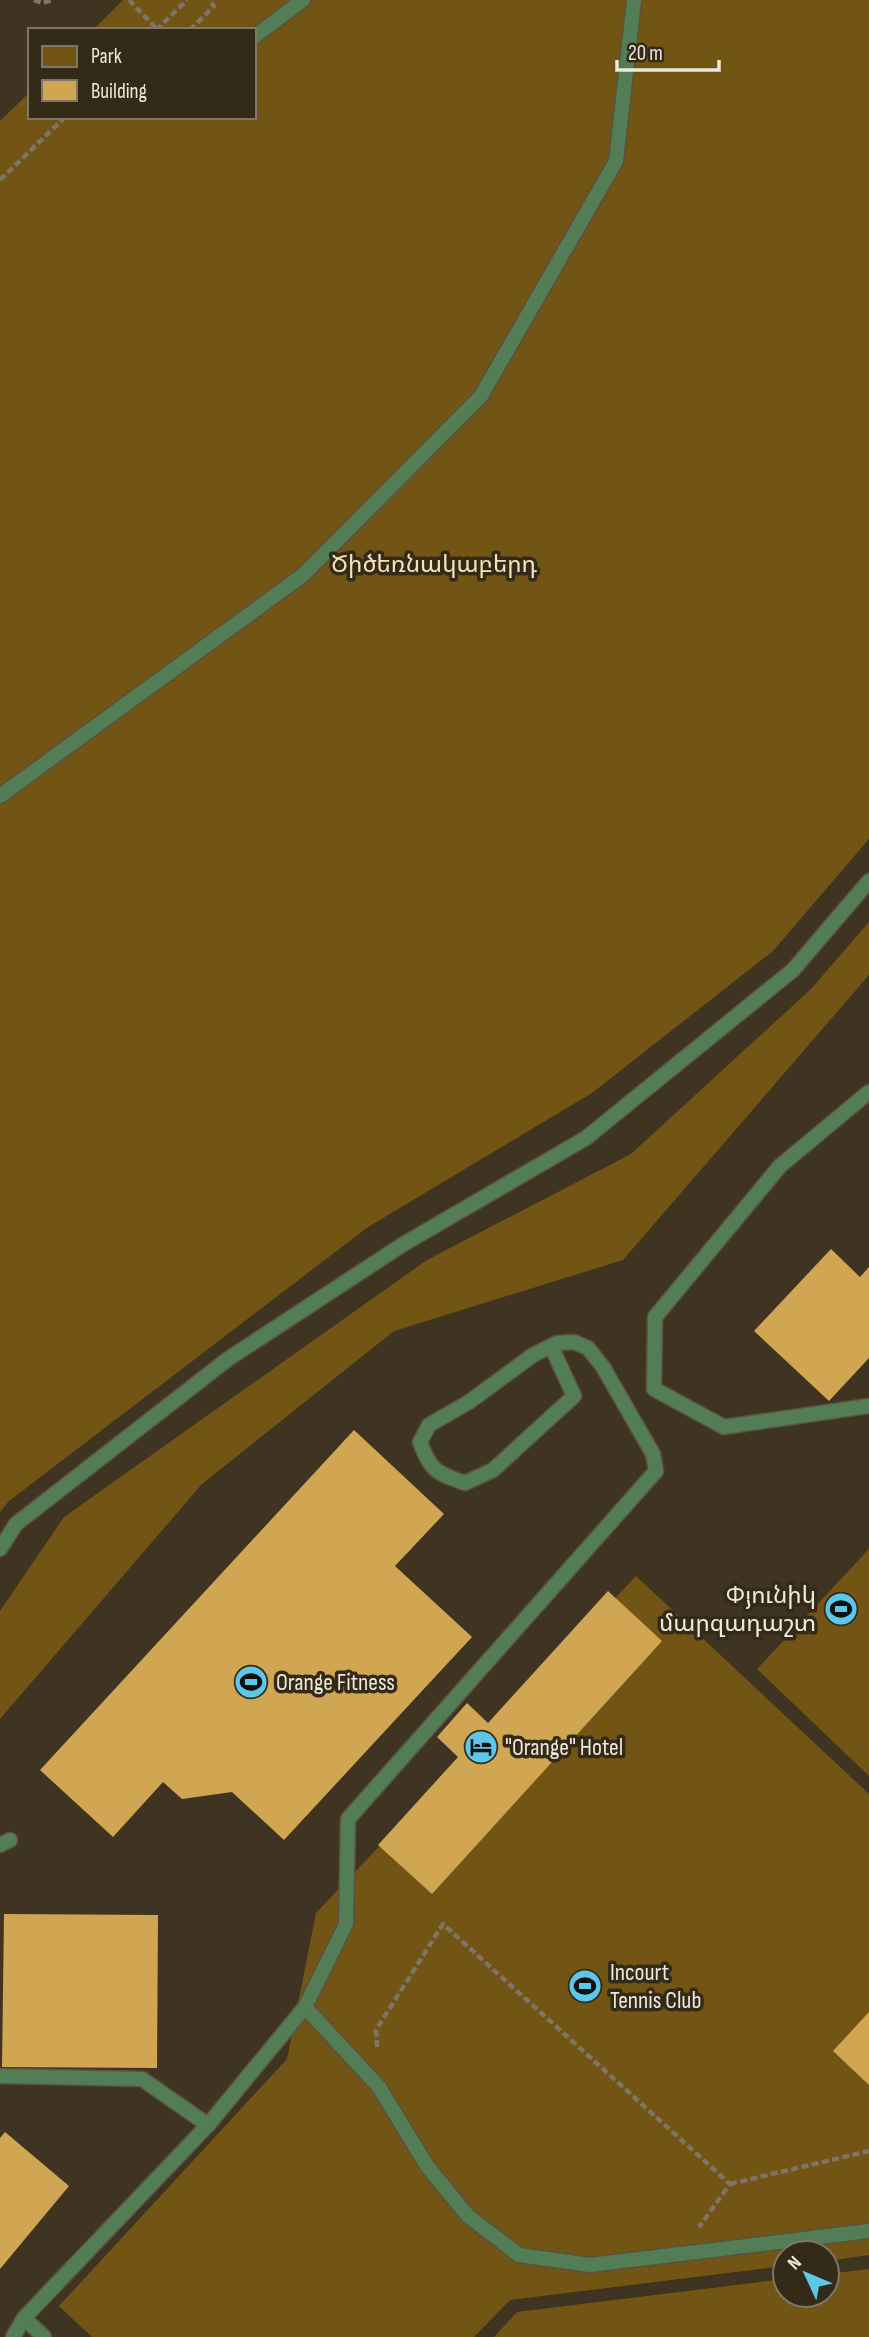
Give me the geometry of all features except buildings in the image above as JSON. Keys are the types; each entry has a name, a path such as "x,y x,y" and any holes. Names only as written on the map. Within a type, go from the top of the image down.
{"street":[{"path":"256,35 303,0"},
{"path":"0,796 303,575 481,396 615,161 634,0"},
{"path":"0,1549 16,1524 228,1359 402,1245 586,1138 793,970 869,881"},
{"path":"869,1092 780,1166 655,1317 653,1353 654,1389 724,1427 869,1406"},
{"path":"13,2337 24,2318 208,2125 305,2007 346,1924 348,1819 656,1471 653,1454 603,1367 588,1348 574,1342 551,1346 533,1355 469,1402 429,1424 420,1442 428,1462 436,1472 465,1483 493,1470 574,1396 551,1346"},
{"path":"305,2007 379,2087 426,2166 468,2216 519,2255 590,2265 869,2231"},
{"path":"0,2076 142,2078 208,2125"},
{"path":"24,2318 44,2337"}],"path":[{"path":"34,0 53,0"},
{"path":"129,0 156,28"},
{"path":"158,28 187,0"},
{"path":"192,28 214,6 208,0"},
{"path":"0,180 63,119"},
{"path":"376,2030 443,1924 730,2184"},
{"path":"679,2254 730,2184 869,2151"}],"green space":[{"name":"Ծիծեռնակաբերդ","path":"123,0 869,0 869,839 773,951 592,1093 368,1227 9,1501 0,1512 0,121 28,94 28,119 256,119 256,28 95,28"},
{"path":"869,922 869,975 623,1260 394,1331 202,1484 0,1719 0,1611 64,1517 427,1260 631,1154 811,989"},
{"name":"Փյունիկ մարզադաշտ","path":"869,1549 869,1776 757,1669"},
{"name":"Incourt Tennis Club","path":"636,1576 869,1794 869,2255 841,2259 841,2239 771,2239 771,2268 510,2300 474,2337 92,2337 59,2306 287,2059 316,1913"},
{"path":"869,2269 869,2337 494,2337 517,2312 771,2281 771,2309 841,2309 841,2272"}],"place":[{"name":"Փյունիկ մարզադաշտ","path":"841,1609"},
{"name":"Orange Fitness","path":"251,1682"},
{"name":"\"Orange\" Hotel","path":"481,1747"},
{"name":"Incourt Tennis Club","path":"585,1986"}]}
